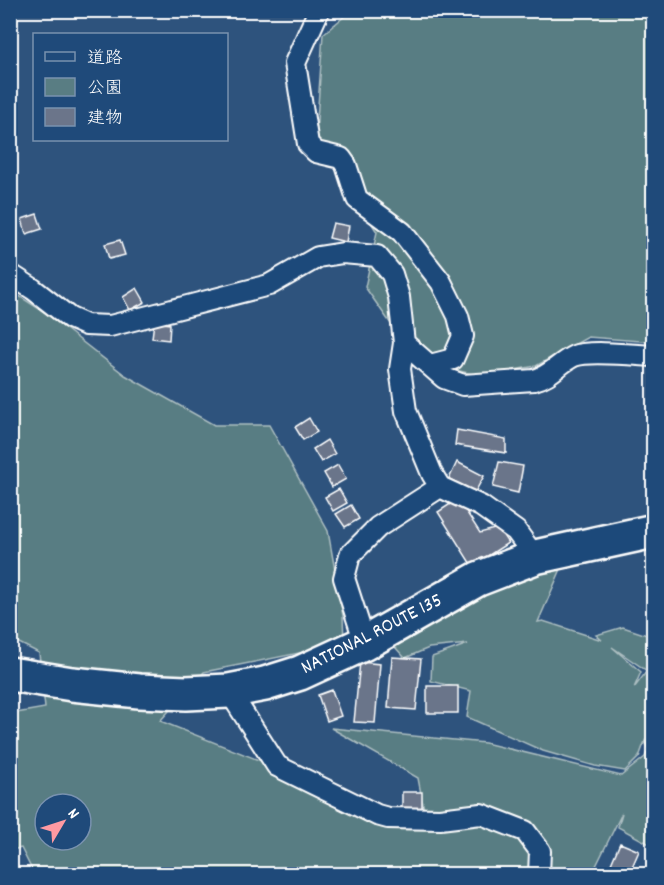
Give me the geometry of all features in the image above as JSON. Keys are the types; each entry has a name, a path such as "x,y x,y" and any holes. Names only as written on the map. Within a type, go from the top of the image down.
{"highway":[{"name":"NATIONAL ROUTE 135","path":"10,674 139,692 229,691 265,684 300,673 365,643 478,579 536,557 654,531"}],"street":[{"path":"319,10 295,63 308,144 316,152 341,158 346,165 357,199 402,232 441,282 458,316 463,336 453,359 430,365"},
{"path":"10,274 70,318 86,325 110,326 269,285 318,256 344,253 377,256 392,274 399,297 404,343 400,369 406,411 432,474 440,487 481,506 516,531 536,557"},
{"path":"404,343 444,378 463,386 534,380 544,377 575,356 588,353 654,356"},
{"path":"365,643 344,578 350,555 378,527 440,487"},
{"path":"229,691 278,766 373,813 388,818 440,819 481,814 525,831 540,851 539,874"}],"green space":[{"path":"351,11 653,11 653,342 588,337 536,366 481,376 417,361 365,287 377,232 316,135 323,34"},
{"path":"10,290 44,312 125,375 214,425 269,425 328,531 343,616 344,644 204,672 160,721 284,770 373,813 425,815 418,778 331,728 485,743 621,776 645,757 648,750 645,741 639,757 625,771 595,766 543,751 467,717 471,691 431,681 432,657 468,644 429,648 405,658 385,636 536,554 561,569 538,622 543,621 602,640 596,635 623,627 653,637 653,846 618,827 622,813 592,874 34,874 21,848 10,850 11,714 45,708 39,653 11,639","holes":["612,647 647,671 634,688 641,672"]}],"building":[{"path":"37,214 42,229 26,234 22,219"},
{"path":"333,223 349,226 346,242 329,238"},
{"path":"120,240 125,255 109,259 105,244"},
{"path":"137,288 145,302 130,310 123,297"},
{"path":"154,322 170,324 169,340 152,338"},
{"path":"309,418 317,432 303,440 295,427"},
{"path":"457,430 506,439 506,453 455,445"},
{"path":"327,440 335,454 321,462 313,449"},
{"path":"457,462 484,476 475,492 449,479"},
{"path":"499,462 523,466 518,493 493,487"},
{"path":"338,465 346,479 332,487 324,473"},
{"path":"339,489 347,503 333,511 325,497"},
{"path":"458,499 480,533 498,528 508,543 472,566 438,512"},
{"path":"351,505 359,519 345,527 336,514"},
{"path":"10,639 17,641 12,659 10,658"},
{"path":"392,657 421,659 416,710 388,708"},
{"path":"360,662 380,664 375,723 354,722"},
{"path":"427,686 458,686 458,713 427,713"},
{"path":"332,690 341,716 327,721 318,695"},
{"path":"402,792 422,792 422,810 402,810"},
{"path":"620,843 639,851 629,874 608,871"}]}
